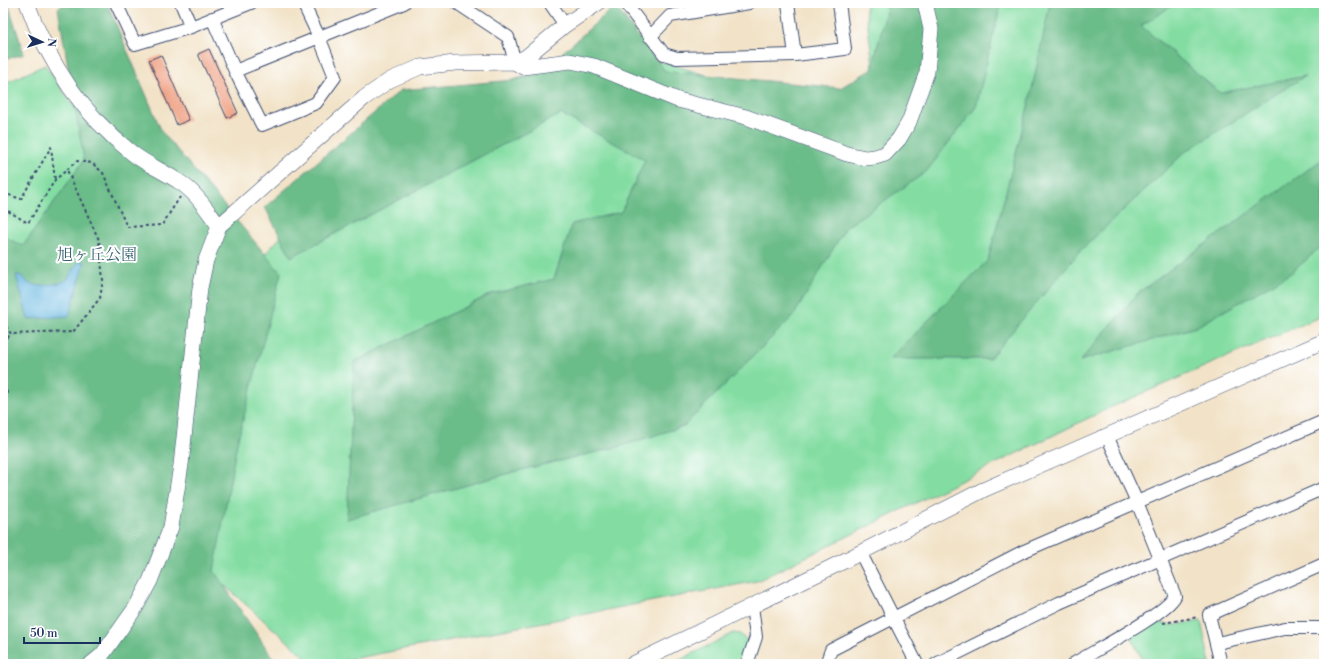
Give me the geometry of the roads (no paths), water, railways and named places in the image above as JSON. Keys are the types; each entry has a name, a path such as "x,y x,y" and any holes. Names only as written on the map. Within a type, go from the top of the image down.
{"street":[{"path":"27,3 42,40 57,68 94,120 114,139 145,163 186,187 198,198 219,226"},
{"path":"116,3 134,44 191,27 245,4"},
{"path":"181,3 191,27"},
{"path":"212,18 235,71 262,125 285,117 316,103 335,77 303,3"},
{"path":"235,71 404,3"},
{"path":"457,3 508,37 515,62 523,67 570,61 594,66 678,100 746,118 847,154 865,158 885,154 899,139 909,122 927,72 931,29 925,3"},
{"path":"550,3 565,25"},
{"path":"91,664 102,655 136,607 150,581 171,527 181,465 200,288 206,260 219,226 364,98 390,80 420,68 456,63 515,62 526,57 565,25 598,3"},
{"path":"625,3 664,54 678,58 795,55 845,49 839,3"},
{"path":"650,37 670,16 749,3"},
{"path":"788,3 795,55"},
{"path":"633,664 983,490 1324,341"},
{"path":"826,664 831,650 1022,552 1324,421"},
{"path":"1073,664 1153,616 1172,602 1175,596 1137,502 1107,436"},
{"path":"936,664 1058,603 1324,488"},
{"path":"860,552 917,664"},
{"path":"1221,664 1209,615 1324,564"},
{"path":"747,664 756,637 752,606"},
{"path":"1217,643 1285,628 1324,628"}],"water":[{"path":"79,261 85,262 69,316 28,319 16,275 20,275 30,284 41,286 60,283 67,280"}],"park label":[{"name":"旭ヶ丘公園","path":"97,255"}]}
